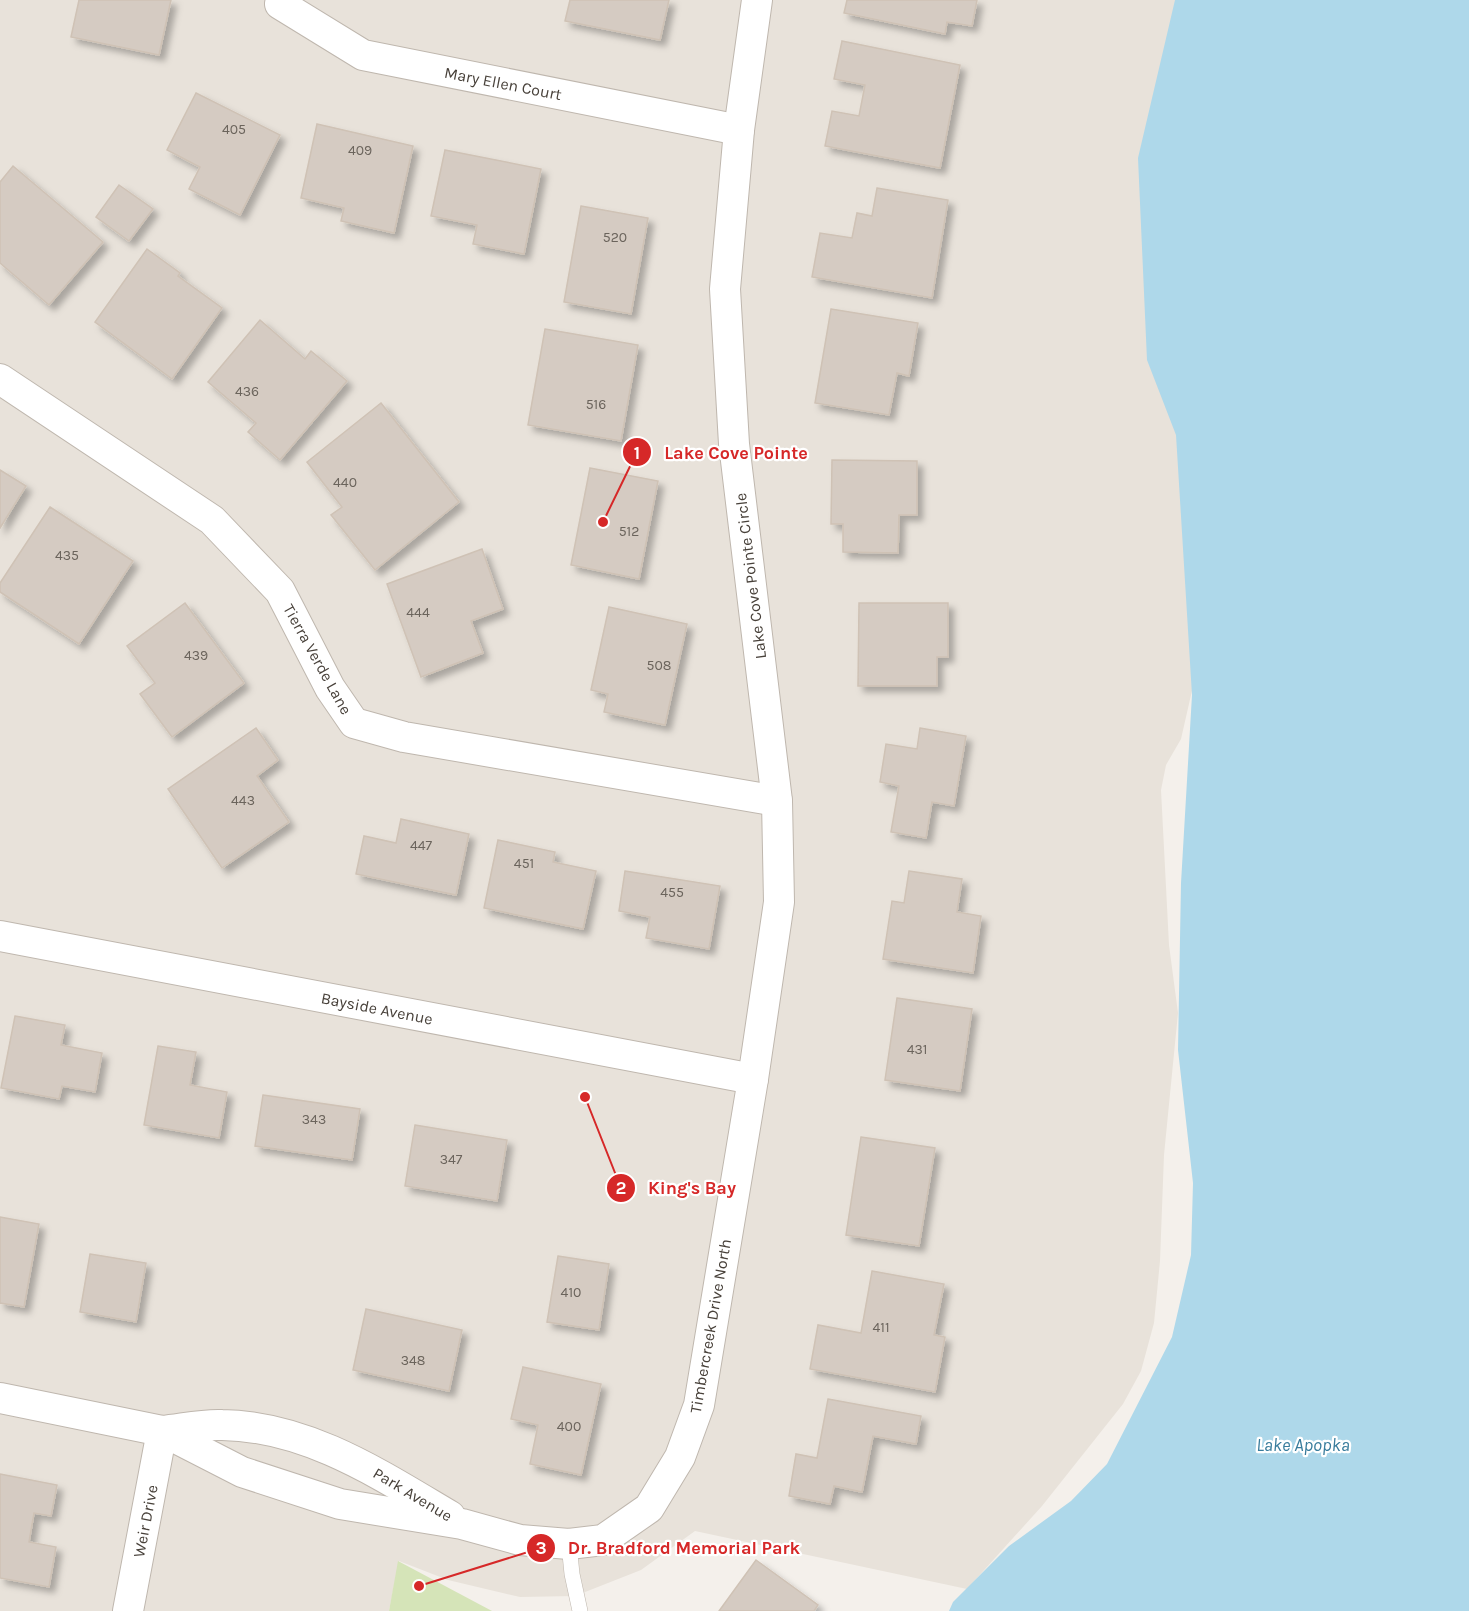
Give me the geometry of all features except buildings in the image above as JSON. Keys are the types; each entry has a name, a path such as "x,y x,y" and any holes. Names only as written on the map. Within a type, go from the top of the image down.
{"street":[{"name":"Lake Cove Pointe Circle","path":"753,1079 779,902 777,801 732,420 725,289 739,130 757,0"},
{"name":"Mary Ellen Court","path":"280,4 363,56 739,130"},
{"name":"Tierra Verde Lane","path":"0,379 212,520 280,591 330,688 354,723 404,737 777,801"},
{"name":"Bayside Avenue","path":"0,936 753,1079"},
{"name":"Timbercreek Drive North","path":"462,1524 520,1540 569,1544 603,1540 649,1508 680,1457 699,1405 753,1079"},
{"name":"Park Avenue","path":"0,1398 162,1431 243,1472 340,1504 462,1524"},
{"name":"Park Avenue","path":"162,1431 221,1425 285,1432 365,1465 462,1524"},
{"name":"Weir Drive","path":"128,1611 162,1431"}],"lane":[{"path":"569,1544 572,1574 580,1611"}],"shaded area":[{"path":"0,0 1186,0 1196,673 1181,739 1166,765 1161,790 1169,945 1178,1013 1164,1155 1160,1261 1154,1323 1141,1371 1123,1404 1042,1506 967,1589 695,1531 641,1570 575,1596 520,1597 448,1580 399,1561 389,1611 0,1611"}],"green space":[{"path":"398,1561 492,1611 389,1611"}],"water":[{"name":"Lake Apopka","path":"1175,0 1469,0 1469,1611 949,1611 953,1602 1009,1546 1071,1501 1107,1464 1172,1337 1191,1255 1193,1183 1178,1050 1181,883 1192,695 1176,435 1147,360 1138,158"}],"place":[{"name":"Lake Cove Pointe","path":"603,522"},
{"name":"King's Bay","path":"585,1097"},
{"name":"Dr. Bradford Memorial Park","path":"419,1586"}]}
